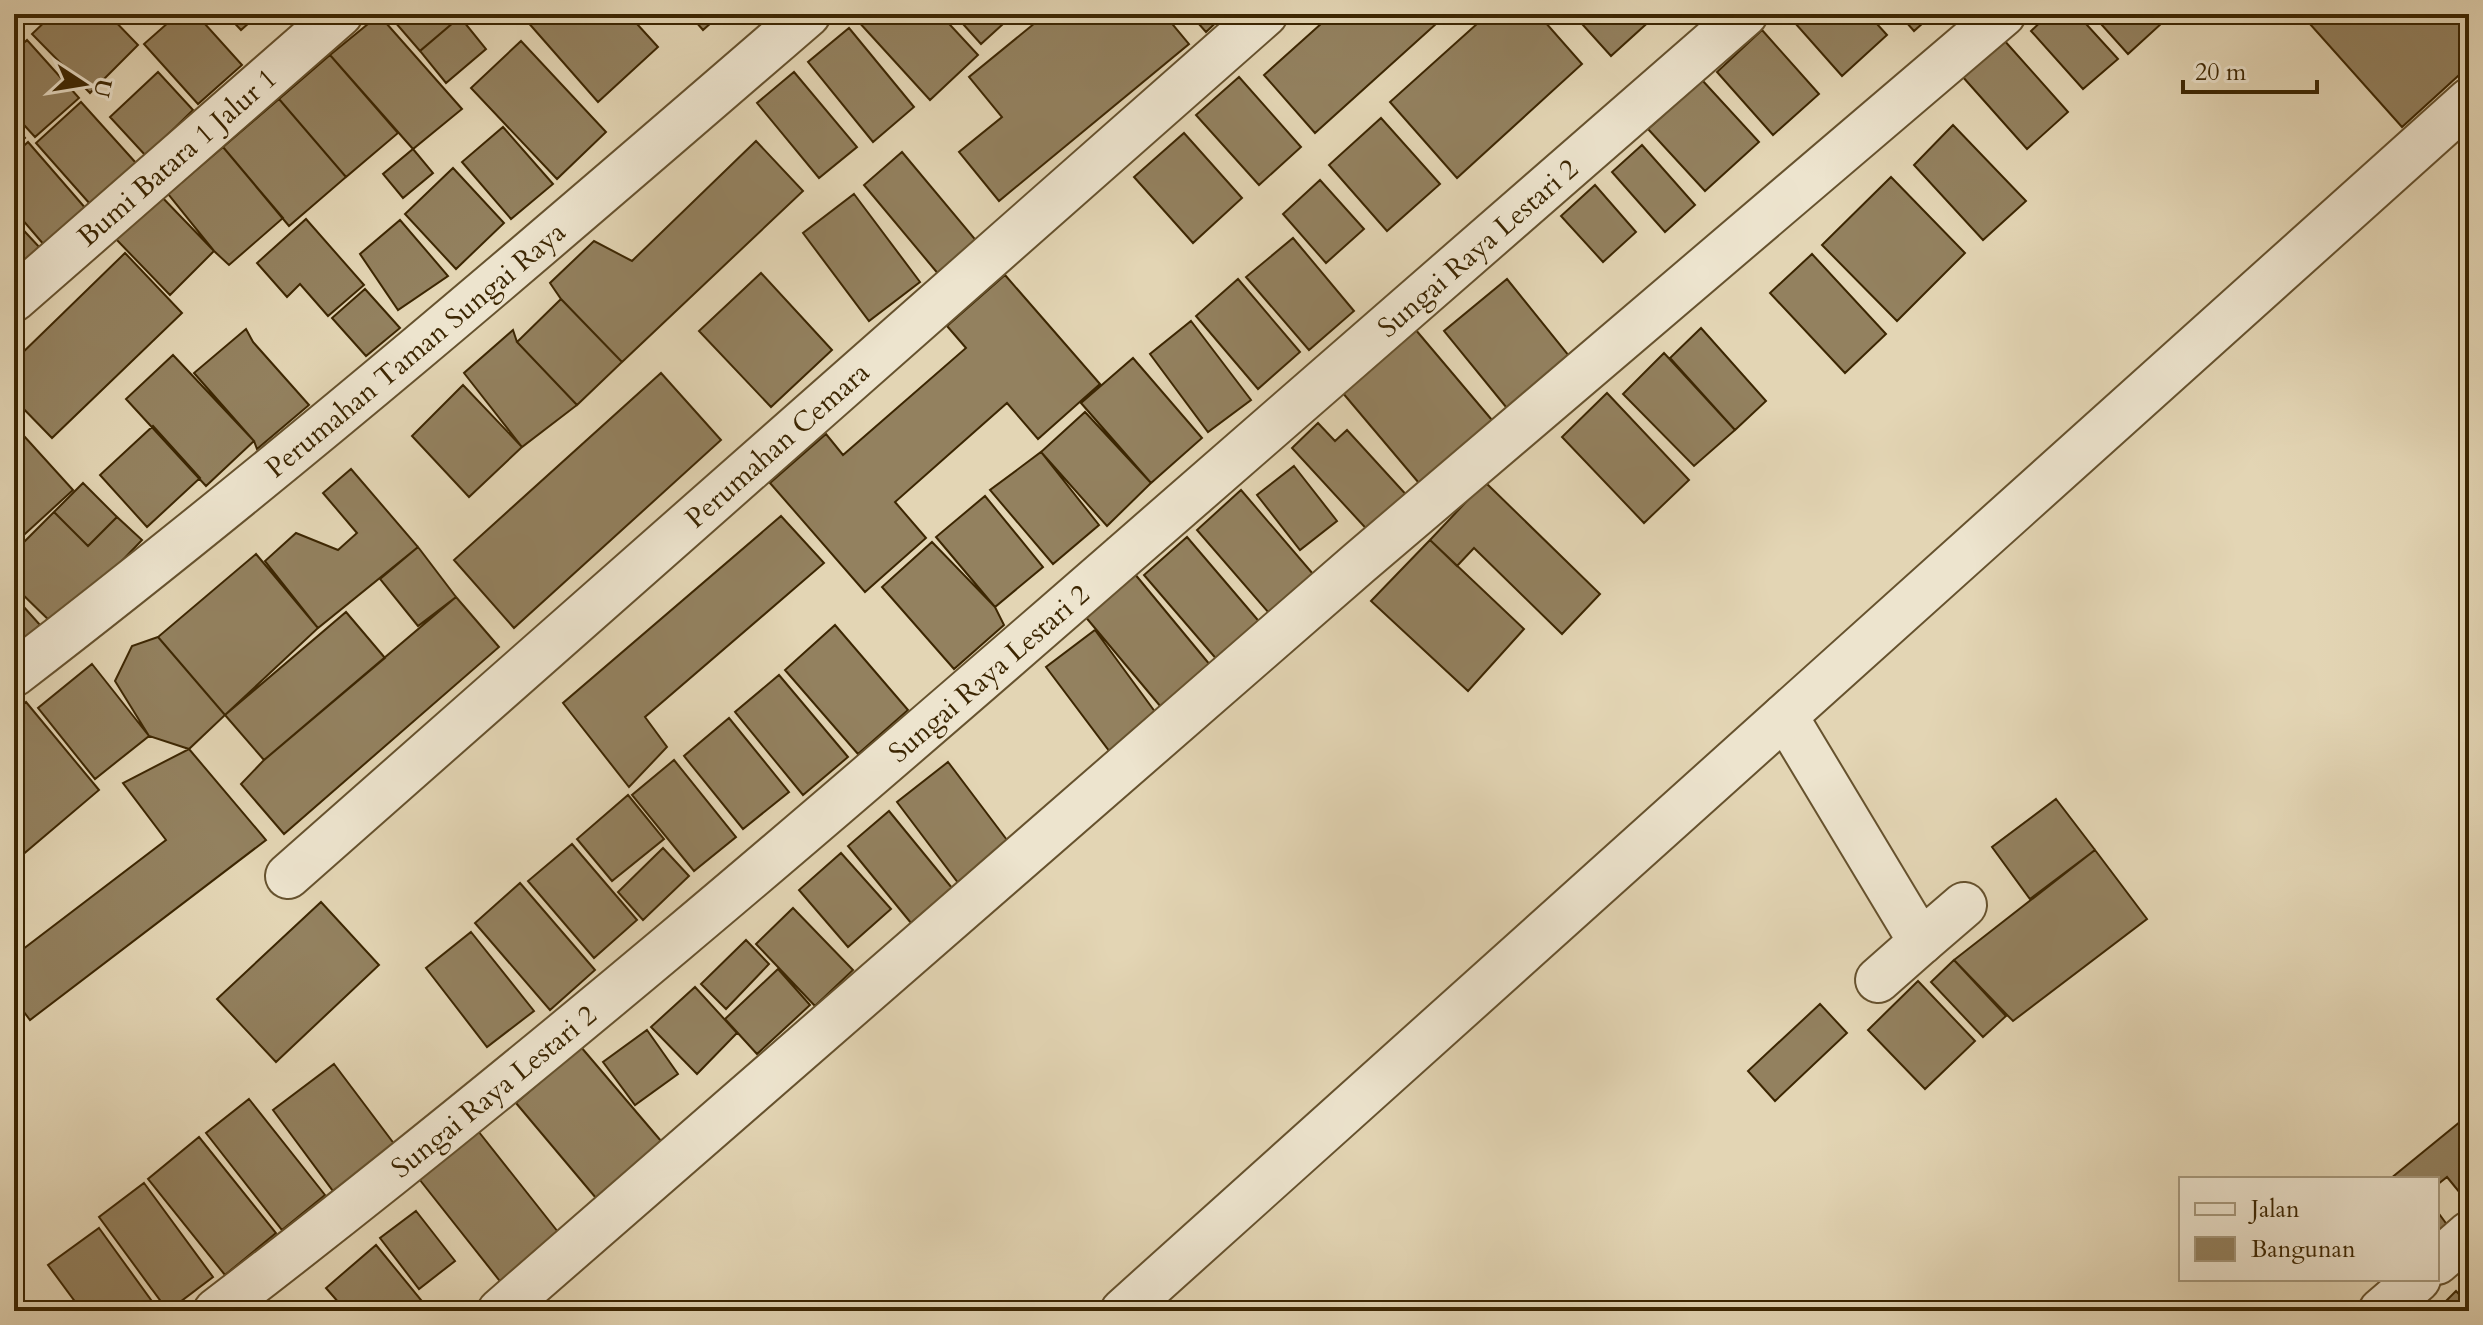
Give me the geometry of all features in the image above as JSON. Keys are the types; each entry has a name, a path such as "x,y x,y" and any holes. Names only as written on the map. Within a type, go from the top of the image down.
{"street":[{"name":"Bumi Batara 1 Jalur 1","path":"14,299 340,14"},
{"name":"Perumahan Taman Sungai Raya","path":"14,674 141,576 467,310 808,14"},
{"name":"Perumahan Cemara","path":"288,876 1265,14"},
{"name":"Sungai Raya Lestari 2","path":"216,1311 579,1023 853,792 1745,14"},
{"path":"500,1311 1371,552 2003,14"},
{"path":"1123,1311 2469,101"},
{"path":"1785,716 1921,942"},
{"path":"1878,980 1964,905"},
{"path":"2381,1311 2420,1281"}],"building":[{"path":"53,14 108,14 138,45 90,93 32,34"},
{"path":"178,14 196,14 242,65 198,104 144,44"},
{"path":"226,14 259,14 241,30"},
{"path":"388,14 457,14 460,17 420,51"},
{"path":"533,14 628,14 658,47 598,102 526,20"},
{"path":"689,14 721,14 703,30"},
{"path":"864,14 940,14 978,55 930,100 857,20"},
{"path":"954,14 1014,14 981,44"},
{"path":"1046,14 1164,14 1189,44 999,201 959,152 1002,117 969,77"},
{"path":"1190,14 1225,14 1206,32"},
{"path":"1332,14 1447,14 1315,133 1264,75"},
{"path":"1488,14 1538,14 1582,64 1457,178 1390,102"},
{"path":"1573,14 1652,14 1654,17 1611,56"},
{"path":"1787,14 1868,14 1887,35 1842,76"},
{"path":"1899,14 1933,14 1914,31"},
{"path":"2049,14 2077,14 2118,59 2083,89 2031,31"},
{"path":"2092,14 2154,14 2162,23 2128,54"},
{"path":"2301,14 2469,14 2469,66 2402,127"},
{"path":"379,15 462,109 413,149 330,55"},
{"path":"460,17 486,49 446,83 420,51"},
{"path":"849,28 914,107 873,142 808,62"},
{"path":"1762,30 1819,94 1773,135 1717,72"},
{"path":"2003,39 2068,112 2027,149 1962,76"},
{"path":"27,40 79,98 35,137 14,114 14,52"},
{"path":"521,41 606,132 557,179 471,88"},
{"path":"330,55 398,133 346,177 279,99"},
{"path":"158,72 193,110 146,156 110,117"},
{"path":"794,72 857,147 819,178 757,103"},
{"path":"1239,77 1301,147 1259,185 1196,115"},
{"path":"1702,80 1759,142 1705,191 1648,129"},
{"path":"279,99 346,177 289,226 223,147"},
{"path":"81,102 136,163 90,204 36,143"},
{"path":"1381,118 1440,184 1387,231 1329,165"},
{"path":"14,125 25,138 14,148"},
{"path":"1953,125 2026,201 1983,240 1914,165"},
{"path":"503,127 553,184 511,219 462,162"},
{"path":"1184,133 1242,198 1193,243 1134,177"},
{"path":"756,141 803,191 622,362 561,299 550,283 594,241 632,261"},
{"path":"28,142 87,210 45,246 14,210 14,155"},
{"path":"1642,145 1695,205 1665,232 1612,172"},
{"path":"223,147 283,218 229,265 168,194"},
{"path":"413,149 433,173 403,198 383,174"},
{"path":"902,152 979,244 940,276 864,185"},
{"path":"453,168 504,223 456,269 405,214"},
{"path":"1891,177 1965,253 1897,321 1822,245"},
{"path":"1320,180 1364,229 1326,263 1283,214"},
{"path":"1595,185 1636,232 1603,262 1561,216"},
{"path":"158,193 214,251 170,295 113,236"},
{"path":"854,194 920,282 869,321 803,233"},
{"path":"306,219 364,285 328,316 300,284 287,297 257,263"},
{"path":"14,220 41,249 14,274"},
{"path":"400,220 448,276 398,310 360,254"},
{"path":"1293,238 1354,311 1309,350 1246,277"},
{"path":"125,253 182,313 52,438 14,399 14,361"},
{"path":"1812,254 1886,334 1845,373 1770,293"},
{"path":"761,273 832,350 771,407 699,331"},
{"path":"1005,275 1100,384 1038,439 1007,403 895,502 926,538 865,592 770,483 826,434 843,455 966,348 947,326"},
{"path":"1238,279 1300,352 1258,389 1196,316"},
{"path":"1507,279 1578,367 1515,418 1444,331"},
{"path":"365,289 400,328 366,356 332,318"},
{"path":"561,299 622,362 577,405 517,342"},
{"path":"1191,321 1251,400 1208,432 1150,354"},
{"path":"1701,328 1766,401 1735,430 1670,358"},
{"path":"246,329 253,342 309,405 257,449 254,441 194,373"},
{"path":"1415,329 1497,426 1424,489 1342,392"},
{"path":"513,330 517,342 577,405 522,447 464,373"},
{"path":"1664,353 1735,430 1694,466 1623,394"},
{"path":"173,355 254,441 206,486 126,399"},
{"path":"1133,358 1202,438 1151,483 1081,403"},
{"path":"661,373 721,440 514,628 454,560"},
{"path":"463,385 522,447 469,497 412,436"},
{"path":"1607,393 1689,480 1644,523 1562,437"},
{"path":"1085,412 1151,483 1107,526 1041,452"},
{"path":"1318,423 1335,441 1347,430 1411,500 1373,536 1292,448"},
{"path":"14,425 73,490 14,544"},
{"path":"153,426 200,478 147,527 100,475"},
{"path":"1041,452 1099,525 1053,564 990,490"},
{"path":"1294,466 1337,521 1300,550 1257,495"},
{"path":"351,469 418,547 318,628 265,561 296,533 338,550 357,533 323,493"},
{"path":"1485,482 1600,594 1562,634 1474,548 1457,566 1430,540"},
{"path":"83,483 117,517 88,546 54,512"},
{"path":"1241,490 1319,581 1275,620 1197,530"},
{"path":"985,496 1043,567 995,607 936,537"},
{"path":"54,512 88,546 117,517 142,540 57,628 14,586 14,552"},
{"path":"781,516 824,563 645,717 667,747 629,787 563,703"},
{"path":"1187,537 1268,632 1225,669 1144,575"},
{"path":"1430,540 1524,629 1468,691 1371,601"},
{"path":"932,542 995,607 1004,625 954,669 882,587"},
{"path":"418,547 456,597 418,626 380,579"},
{"path":"256,554 318,628 225,715 158,637"},
{"path":"1134,573 1220,677 1171,719 1084,615"},
{"path":"14,596 40,625 14,648"},
{"path":"456,597 499,647 284,834 241,784 264,760"},
{"path":"346,612 385,658 264,760 225,715"},
{"path":"835,625 908,710 858,754 785,670"},
{"path":"1095,630 1164,724 1116,760 1046,667"},
{"path":"158,637 225,715 189,749 149,736 115,681 132,646"},
{"path":"92,664 149,736 95,779 38,708"},
{"path":"779,675 848,757 803,795 735,712"},
{"path":"26,702 99,790 14,862 14,713"},
{"path":"729,718 789,792 743,829 684,756"},
{"path":"189,749 266,840 30,1020 14,999 14,956 166,840 123,783"},
{"path":"674,760 736,837 694,871 632,795"},
{"path":"948,762 1010,844 959,884 897,802"},
{"path":"628,795 664,839 612,881 577,839"},
{"path":"2056,799 2095,850 2030,899 1992,847"},
{"path":"889,811 952,888 911,923 848,846"},
{"path":"572,844 637,920 594,958 528,881"},
{"path":"663,848 689,876 643,920 618,892"},
{"path":"2095,850 2147,919 2013,1021 1954,960"},
{"path":"841,853 891,909 848,947 799,890"},
{"path":"520,883 595,970 550,1010 475,923"},
{"path":"321,902 379,965 276,1062 217,999"},
{"path":"793,908 853,970 815,1006 756,944"},
{"path":"471,932 534,1011 487,1047 426,968"},
{"path":"746,940 769,964 726,1009 701,984"},
{"path":"1954,960 2006,1016 1983,1037 1931,982"},
{"path":"778,969 810,1005 757,1054 725,1019"},
{"path":"1918,981 1975,1041 1925,1089 1868,1030"},
{"path":"695,987 737,1033 697,1074 651,1027"},
{"path":"1820,1004 1847,1033 1775,1101 1748,1071"},
{"path":"647,1030 678,1074 635,1105 603,1062"},
{"path":"581,1047 667,1148 601,1204 516,1103"},
{"path":"334,1064 395,1145 333,1191 273,1110"},
{"path":"249,1099 325,1195 282,1230 206,1133"},
{"path":"2466,1117 2469,1121 2469,1204 2447,1177 2439,1183 2439,1177 2392,1177"},
{"path":"471,1122 562,1237 503,1285 412,1170"},
{"path":"199,1137 276,1233 225,1275 148,1179"},
{"path":"144,1183 213,1277 168,1311 99,1217"},
{"path":"416,1211 455,1261 419,1289 380,1238"},
{"path":"2439,1214 2448,1226 2439,1233"},
{"path":"99,1228 159,1311 82,1311 48,1265"},
{"path":"376,1245 430,1311 346,1311 326,1288"},
{"path":"2456,1291 2469,1305 2469,1311 2436,1311"},
{"path":"298,1302 329,1311 287,1311"}]}
